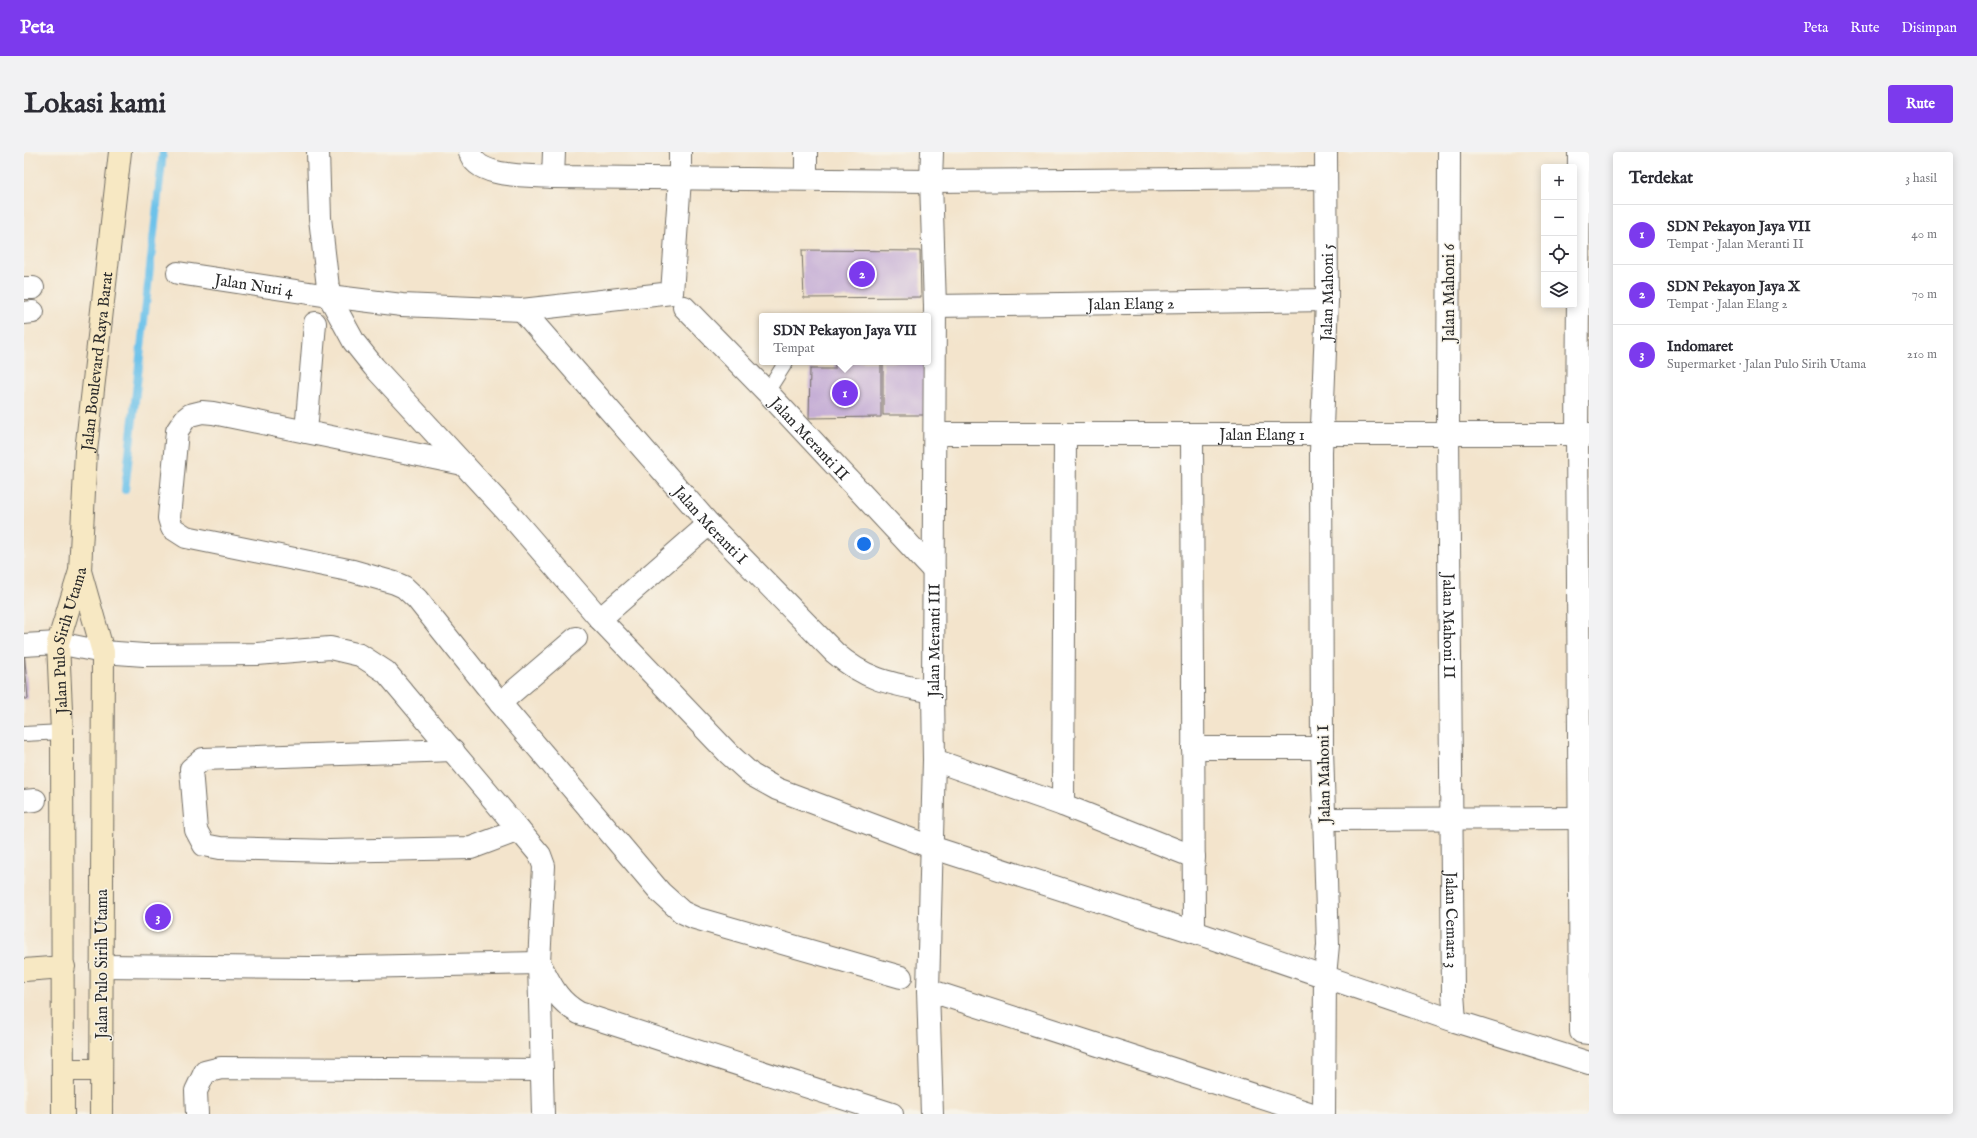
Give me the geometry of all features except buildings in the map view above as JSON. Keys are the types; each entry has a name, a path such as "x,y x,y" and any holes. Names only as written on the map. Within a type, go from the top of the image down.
{"main road":[{"name":"Jalan Boulevard Raya Barat","path":"80,571 86,451 120,152"},
{"name":"Jalan Pulo Sirih Utama","path":"63,1114 64,967 62,732 58,642 80,571"},
{"name":"Jalan Pulo Sirih Utama","path":"80,571 103,652 101,1114"},
{"path":"24,970 64,967"},
{"path":"63,1070 101,1070"}],"street":[{"path":"318,152 320,218 329,296 354,342 600,618 729,754 752,774 777,789 931,847 1194,932 1455,1022 1589,1063"},
{"path":"470,152 475,162 494,173 553,177 680,179 806,178 931,181 1326,178"},
{"path":"553,177 554,152"},
{"path":"680,152 680,179"},
{"path":"806,152 806,178"},
{"name":"Jalan Meranti III","path":"932,152 931,181 935,434 933,692 934,760 928,990 932,1114"},
{"name":"Jalan Mahoni 5","path":"1322,433 1327,300 1326,152"},
{"name":"Jalan Mahoni 6","path":"1448,434 1449,152"},
{"path":"1578,152 1583,434 1584,818 1581,1032 1589,1033"},
{"name":"Jalan Nuri 4","path":"178,273 329,296 402,305 522,310 672,293 680,179"},
{"name":"Jalan Elang 2","path":"933,315 1327,300"},
{"name":"Jalan Meranti II","path":"684,307 767,392 934,571"},
{"name":"Jalan Meranti I","path":"522,310 709,524 803,622 847,664 858,671 886,682 933,692"},
{"path":"306,432 315,323"},
{"path":"463,464 202,412 185,419 177,431 168,511 172,528 186,537 353,571 404,587 417,599 500,703 661,893 682,912 695,918 901,977"},
{"name":"Jalan Mahoni I","path":"1322,433 1322,748 1328,945 1325,976 1324,1114"},
{"name":"Jalan Elang 1","path":"935,434 1583,434"},
{"name":"Jalan Mahoni II","path":"1448,434 1451,819"},
{"path":"1063,805 1065,435"},
{"path":"1192,435 1194,932"},
{"path":"600,618 709,524"},
{"path":"500,703 576,638"},
{"path":"24,645 58,642 103,652 144,655 257,654 330,648 360,655 386,672 540,855 544,866 539,963 543,1114"},
{"path":"1193,748 1322,748"},
{"path":"453,750 203,759 191,769 196,830 204,846 220,848 329,851 471,848 519,830"},
{"path":"934,760 1063,805 1194,857"},
{"path":"1323,819 1584,818"},
{"name":"Jalan Cemara 3","path":"1451,819 1453,993 1455,1022"},
{"path":"101,966 313,968 539,963"},
{"path":"539,963 557,996 579,1013 892,1114"},
{"path":"928,990 1312,1114"},
{"path":"197,1114 196,1091 205,1072 221,1068 542,1070"}],"lane":[{"path":"767,392 784,365"},
{"path":"24,734 62,732"}],"waterway":[{"path":"125,490 163,152"}],"place":[{"name":"SDN Pekayon Jaya X","path":"862,274"},
{"name":"SDN Pekayon Jaya VII","path":"845,393"},
{"name":"Indomaret","path":"158,917"}]}
